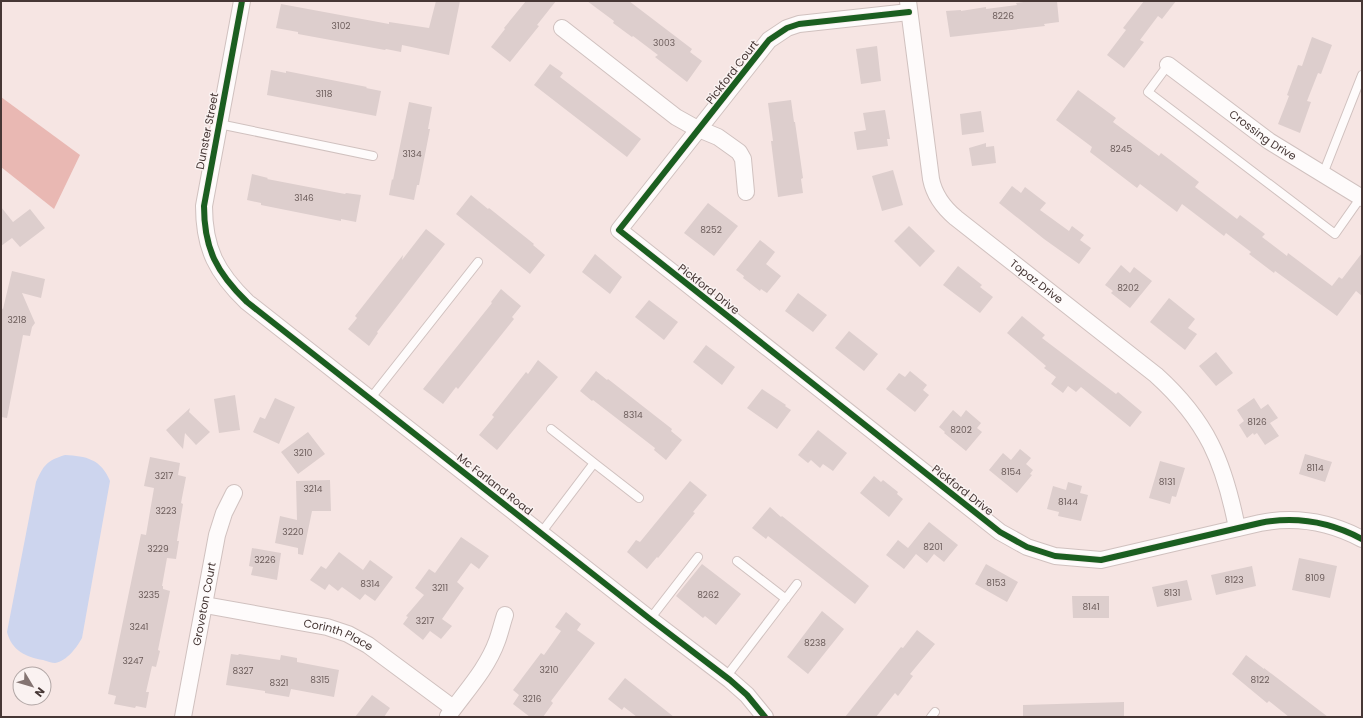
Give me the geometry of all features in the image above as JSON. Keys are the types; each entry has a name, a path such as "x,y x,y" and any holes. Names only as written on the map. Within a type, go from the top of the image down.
{"street":[{"name":"Dunster Street","path":"216,264 210,250 204,228 204,206 242,1"},
{"name":"Pickford Court","path":"619,230 700,130 769,40 787,28 799,24 909,6"},
{"name":"Topaz Drive","path":"909,6 931,179 934,189 942,202 956,218 1156,375 1177,395 1200,425 1215,451 1228,485 1237,528"},
{"path":"562,28 676,117 700,130 718,137 741,154 743,159 746,192"},
{"name":"Crossing Drive","path":"1168,65 1269,141 1362,198"},
{"name":"Pickford Drive","path":"619,230 1000,532 1027,547 1055,556 1101,560 1267,521 1298,520 1336,527 1362,539"},
{"name":"Mc Farland Road","path":"216,264 226,280 247,302 726,677 747,695 765,717"},
{"name":"Groveton Court","path":"183,717 217,536 224,513 234,493"},
{"name":"Corinth Place","path":"205,605 327,627 348,634 368,645 450,712"},
{"path":"450,712 482,670 490,656 497,641 505,615"}],"lane":[{"path":"1168,65 1148,92 1335,234 1362,198"},
{"path":"1323,174 1362,75"},
{"path":"219,124 373,156"},
{"path":"370,399 478,262"},
{"path":"551,429 639,498"},
{"path":"541,533 594,463"},
{"path":"650,619 698,557"},
{"path":"737,561 786,599"},
{"path":"726,677 797,584"}],"shaded area":[{"path":"1,97 80,155 54,209 1,167"}],"water":[{"path":"65,455 80,456 92,460 102,468 110,481 82,638 64,660 55,663 31,657 20,652 12,644 7,632 36,482 46,464"}],"building":[{"path":"436,1 460,1 449,55 402,45 401,52 385,50 298,34 298,32 276,28 281,4 389,24 389,22 429,28"},
{"path":"526,1 556,1 537,25 539,26 510,62 491,47"},
{"path":"587,1 629,1 692,49 690,52 702,61 687,82 655,57 658,55 613,23 614,21"},
{"path":"1031,1 1057,1 1059,22 1044,24 1045,26 950,37 946,11 961,11 986,7 986,9 1017,5 1016,3"},
{"path":"1144,1 1176,1 1162,19 1158,16 1140,40 1144,42 1124,68 1107,55 1126,30 1123,28"},
{"path":"1312,37 1332,45 1321,74 1318,73 1307,101 1311,102 1300,133 1278,124 1289,96 1287,95 1298,65 1302,66"},
{"path":"877,46 881,81 861,84 856,49"},
{"path":"550,64 563,73 560,77 641,139 627,157 534,85"},
{"path":"271,70 286,73 286,71 381,91 376,116 267,95"},
{"path":"1078,90 1116,118 1113,122 1159,156 1161,153 1199,182 1195,187 1237,219 1240,215 1265,234 1262,237 1287,256 1288,253 1332,286 1339,277 1342,279 1362,253 1362,296 1356,291 1337,316 1275,271 1274,273 1249,254 1251,252 1226,233 1224,236 1182,204 1177,212 1140,184 1137,188 1090,152 1092,147 1056,120"},
{"path":"791,100 803,178 801,179 803,193 778,197 768,103"},
{"path":"409,102 432,107 428,129 430,129 419,185 417,185 414,200 389,195"},
{"path":"885,110 890,139 887,139 888,146 857,150 854,132 866,130 863,113"},
{"path":"981,111 984,132 962,135 960,114"},
{"path":"986,143 986,147 994,146 996,163 972,166 969,148"},
{"path":"893,170 903,205 882,211 872,176"},
{"path":"252,174 268,178 267,179 345,194 361,195 356,222 341,219 341,221 261,205 261,203 247,200"},
{"path":"1012,186 1021,193 1025,187 1046,203 1040,210 1069,231 1072,226 1084,235 1080,240 1091,248 1079,264 1044,239 999,203"},
{"path":"471,195 534,244 533,245 545,255 530,274 456,214"},
{"path":"708,203 738,226 714,256 684,233"},
{"path":"1,207 13,222 30,209 45,228 20,247 12,238 1,246"},
{"path":"909,226 935,251 920,267 894,241"},
{"path":"426,229 445,244 377,332 378,333 369,346 348,329 357,318 355,316 403,255 402,260"},
{"path":"760,240 775,252 766,264 781,276 767,293 761,289 760,291 743,278 744,276 736,270"},
{"path":"595,254 622,277 610,294 582,272"},
{"path":"1121,265 1130,273 1134,267 1152,281 1130,308 1111,293 1113,291 1105,285"},
{"path":"958,266 982,285 980,287 993,297 980,313 943,285"},
{"path":"12,271 45,279 41,298 22,293 35,323 32,327 30,336 23,335 7,418 1,417 1,308 3,309"},
{"path":"501,289 521,306 512,317 514,319 458,389 456,387 443,404 423,389 492,303 491,302"},
{"path":"798,293 827,315 813,332 785,311"},
{"path":"1169,298 1195,319 1188,328 1197,334 1185,350 1150,322"},
{"path":"649,300 678,322 664,340 635,317"},
{"path":"1022,316 1045,335 1042,338 1116,394 1118,392 1142,412 1130,427 1081,387 1076,392 1068,386 1063,393 1051,384 1056,377 1044,368 1046,366 1007,333"},
{"path":"849,331 878,354 864,371 835,348"},
{"path":"706,345 735,367 722,385 693,362"},
{"path":"1216,352 1233,373 1216,386 1199,366"},
{"path":"538,360 558,377 497,450 479,435 494,417 492,415 526,372 528,374"},
{"path":"596,371 672,429 671,431 682,440 666,460 654,450 655,448 580,391"},
{"path":"910,371 927,385 923,390 929,395 915,412 886,389 899,373 905,377"},
{"path":"762,389 791,410 777,429 747,408"},
{"path":"235,395 240,430 219,433 214,399"},
{"path":"275,398 295,407 279,444 253,432 260,417 265,419"},
{"path":"1254,398 1261,409 1268,404 1278,418 1270,423 1279,436 1265,445 1257,433 1254,435 1253,433 1247,438 1239,425 1244,421 1237,410"},
{"path":"190,408 189,412 210,432 196,445 185,433 183,449 166,430"},
{"path":"953,410 961,417 966,410 981,423 977,428 982,432 966,451 939,427"},
{"path":"818,430 847,453 833,471 823,464 820,468 811,460 808,463 798,455"},
{"path":"308,432 325,454 298,474 281,452"},
{"path":"1020,449 1031,458 1026,464 1033,470 1030,474 1032,475 1017,493 989,470 1003,453 1011,460"},
{"path":"1305,454 1332,462 1325,482 1299,474"},
{"path":"150,457 180,463 178,475 186,477 181,503 183,504 177,541 179,541 176,559 167,558 162,586 163,589 170,591 158,650 160,651 156,667 152,666 146,692 149,692 146,708 136,706 135,708 114,704 116,696 108,694 141,534 146,535 154,488 144,486"},
{"path":"1160,461 1185,468 1176,497 1172,496 1170,504 1149,498"},
{"path":"874,476 881,482 883,480 898,492 897,494 903,499 889,517 860,493"},
{"path":"330,480 331,511 312,511 303,555 298,554 298,548 275,543 280,516 297,520 296,481"},
{"path":"690,481 707,495 693,512 695,513 647,569 627,552 636,540 640,542"},
{"path":"1068,482 1082,486 1080,493 1088,495 1081,521 1058,516 1059,512 1047,509 1053,486 1066,490"},
{"path":"770,507 869,586 855,604 768,536 766,539 752,528"},
{"path":"929,522 958,545 944,562 934,554 927,563 916,554 904,569 886,555 898,540 908,548"},
{"path":"461,537 489,556 479,569 471,563 457,582 464,588 442,619 452,626 441,639 430,631 423,640 403,624 408,617 406,616 424,595 415,588 429,569 435,573"},
{"path":"252,548 281,553 277,580 251,575 253,567 249,566"},
{"path":"339,552 363,570 370,560 393,577 375,601 365,594 360,600 342,587 338,591 329,584 325,590 310,580 321,566 326,569"},
{"path":"1299,558 1337,566 1330,598 1292,590"},
{"path":"702,564 741,594 716,625 705,616 703,618 676,596"},
{"path":"986,564 1018,582 1007,602 975,584"},
{"path":"1252,566 1256,586 1216,595 1211,575"},
{"path":"1187,580 1192,600 1157,607 1152,587"},
{"path":"1072,596 1109,596 1109,618 1073,618"},
{"path":"822,611 844,629 808,674 787,657"},
{"path":"566,612 581,624 577,630 595,643 551,701 553,703 543,717 530,717 513,704 519,695 513,690 541,653 544,655 561,631 555,627"},
{"path":"917,630 935,644 910,674 913,676 898,696 895,693 876,717 845,717 901,647 903,648"},
{"path":"231,654 280,660 281,655 297,658 297,662 339,670 334,697 291,689 289,697 265,693 265,691 226,685"},
{"path":"1246,655 1328,717 1289,717 1269,701 1267,703 1232,674"},
{"path":"625,678 674,717 637,717 624,707 622,710 608,699"},
{"path":"372,695 390,708 384,717 355,717"},
{"path":"1124,702 1124,717 1023,717 1023,705"}],"cycle path":[{"path":"242,1 204,206 206,235 210,248 214,259 228,281 247,302 650,619 730,680 747,695 765,717"},
{"path":"909,12 799,24 787,28 769,40 619,230 1000,532 1027,547 1055,556 1101,560 1260,523 1286,520 1312,522 1325,525 1337,528 1362,539"}]}
